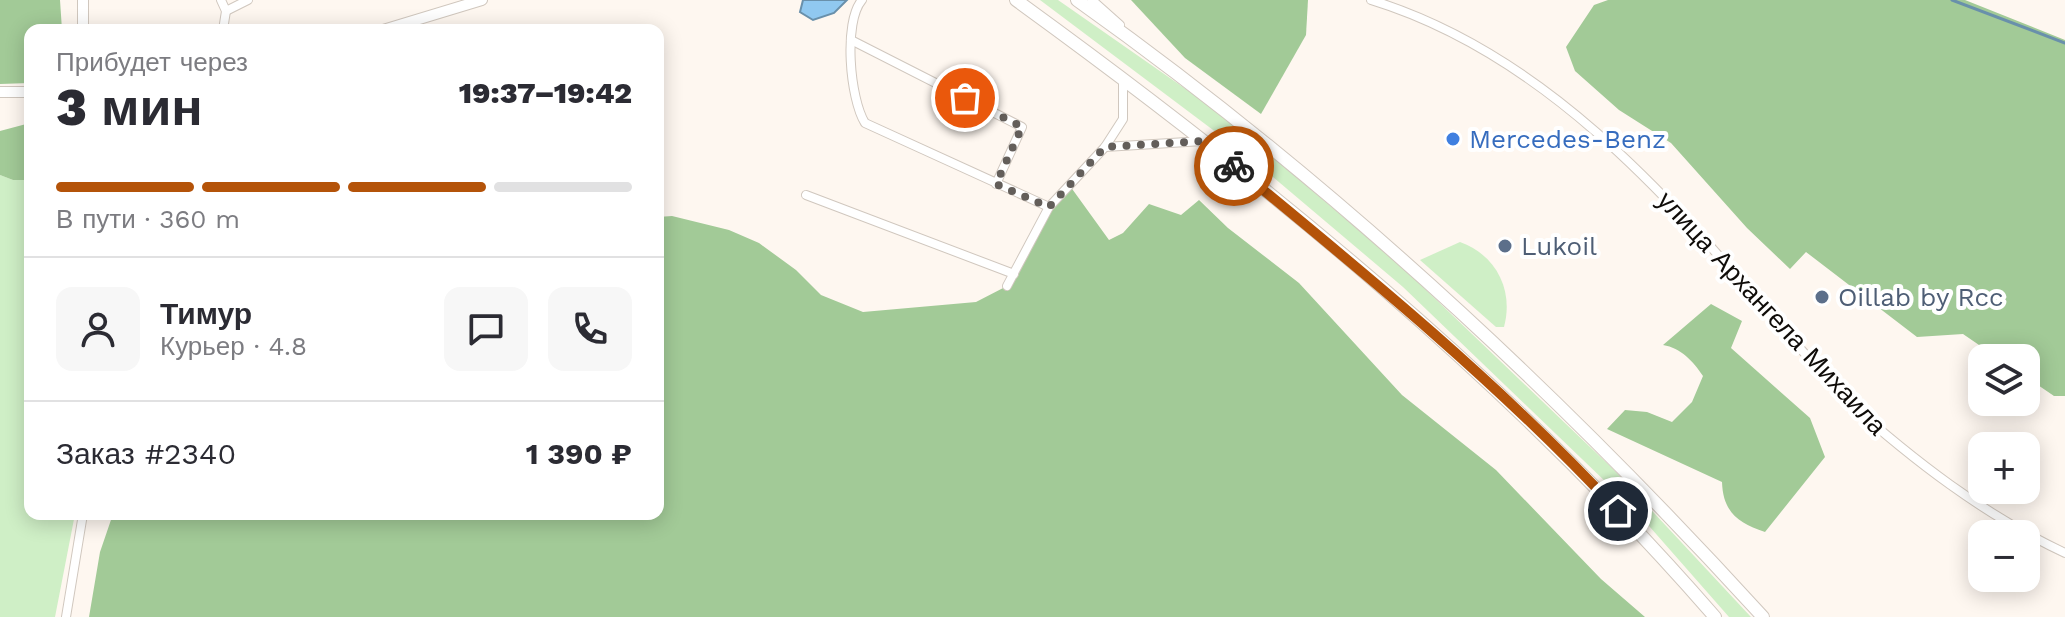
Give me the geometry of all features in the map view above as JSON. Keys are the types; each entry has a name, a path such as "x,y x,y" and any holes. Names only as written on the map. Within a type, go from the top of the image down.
{"main road":[{"path":"1016,0 1123,78 1340,253 1499,394 1599,491 1715,617"},
{"path":"1077,0 1244,124 1400,254 1556,402 1763,617"}],"street":[{"path":"83,0 83,24"},
{"path":"221,0 226,11 224,24"},
{"path":"226,11 248,0"},
{"path":"403,24 482,0"},
{"path":"862,0 854,10 851,40 857,111 865,123 1049,207"},
{"path":"1092,0 1127,36"},
{"name":"улица Архангела Михаила","path":"1371,0 1470,41 1534,80 1608,141 1846,400 1972,501 2065,553"},
{"path":"851,40 1022,127 996,184"},
{"path":"1007,286 1049,207 1105,147 1123,119 1123,78"},
{"path":"0,92 24,92"},
{"path":"1105,147 1203,141"},
{"path":"806,195 1014,274"},
{"path":"66,617 82,520"}],"green space":[{"path":"0,0 60,0 62,24 24,24 24,83 0,84"},
{"path":"1040,0 1058,0 1223,115 1400,265 1613,469 1751,617 1729,617 1635,510 1403,287 1253,160"},
{"path":"1131,0 1308,0 1306,35 1261,114 1185,58"},
{"path":"1608,0 1965,0 2065,40 2065,396 2054,396 2040,386 2040,344 1978,344 1963,334 1917,337 1806,252 1790,269 1747,228 1671,143 1619,110 1575,71 1566,47 1594,5"},
{"path":"24,125 24,180 0,175 0,131"},
{"path":"0,175 24,180 24,520 74,520 55,617 0,617"},
{"path":"1070,186 1109,240 1123,233 1149,204 1181,215 1199,200 1228,228 1299,283 1402,395 1496,470 1601,579 1645,617 89,617 100,552 111,520 664,520 664,217 729,230 759,243 796,270 821,295 863,312 976,302 1007,286 1049,207"},
{"path":"1460,242 1483,256 1499,276 1506,300 1504,327 1496,327 1420,260"},
{"path":"1711,304 1742,321 1731,348 1810,418 1825,457 1765,532 1747,525 1734,515 1725,501 1722,482 1607,429 1625,410 1647,412 1672,422 1692,402 1703,376 1686,356 1663,345"}],"water":[{"path":"803,0 847,0 834,13 813,20 800,12"}],"waterway":[{"path":"1952,0 2065,43"}],"way so far":[{"path":"965,98 1022,127 996,184 1049,207 1105,147 1203,141 1234,166"}],"place":[{"name":"Mercedes-Benz","path":"1453,139"},
{"name":"Lukoil","path":"1505,246"},
{"name":"Oillab by Rcc","path":"1822,297"}],"route":[{"path":"1234,166 1340,253 1499,394 1618,511"}]}
